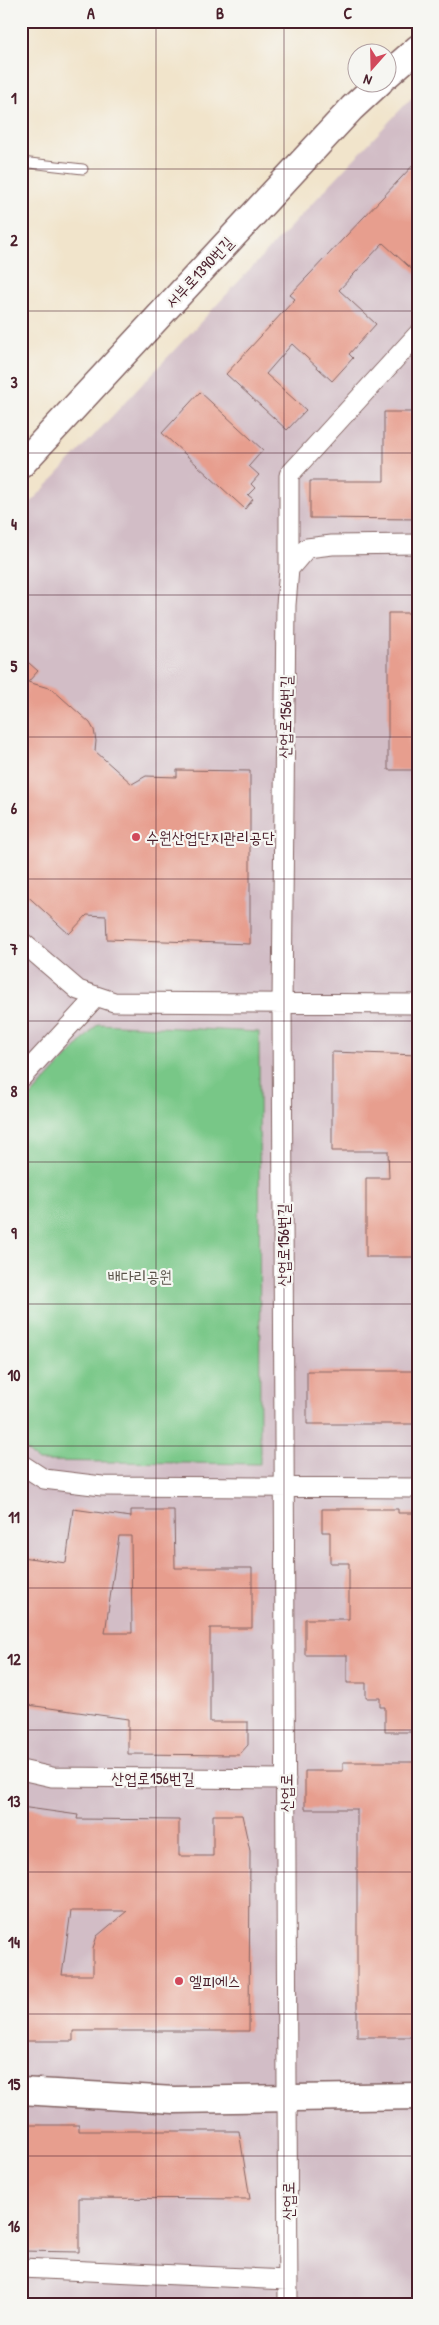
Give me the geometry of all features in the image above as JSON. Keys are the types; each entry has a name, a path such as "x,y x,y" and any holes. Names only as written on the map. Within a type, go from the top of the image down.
{"street":[{"path":"396,67 418,48"},
{"name":"서부로1390번길","path":"21,465 352,108 369,92"},
{"name":"산업로156번길","path":"284,1487 282,1003 289,475 418,334"},
{"path":"289,570 307,548 332,545 418,544"},
{"path":"21,941 78,990 114,1002 418,1004"},
{"path":"21,1078 96,997"},
{"path":"21,1464 44,1479 102,1486 418,1488"},
{"name":"산업로","path":"284,1487 288,2304"},
{"name":"산업로156번길","path":"21,1770 52,1777 286,1779"},
{"path":"21,2091 174,2100 418,2096"},
{"path":"21,2268 288,2280"}],"lane":[{"path":"21,162 83,169"}],"shaded area":[{"path":"418,91 418,2304 21,2304 21,513"}],"green space":[{"name":"배다리공원","path":"98,1024 259,1032 260,1464 38,1461 21,1446 21,1107"}],"building":[{"path":"418,160 418,275 383,243 339,290 376,324 349,354 353,358 332,381 292,344 266,374 306,410 287,430 226,374 295,299 290,295"},
{"path":"200,392 263,450 249,466 259,475 251,484 255,488 248,495 253,499 245,509 162,433"},
{"path":"384,412 418,412 418,519 310,518 310,481 384,481"},
{"path":"388,613 418,613 418,770 388,770"},
{"name":"수원산업단지관리공단","path":"21,656 38,671 28,682 52,689 90,723 94,730 96,741 95,751 132,784 146,776 177,777 177,770 250,771 250,944 107,939 106,916 87,915 69,934 21,890"},
{"path":"332,1052 418,1055 418,1257 366,1257 366,1178 389,1178 388,1151 332,1151"},
{"path":"307,1371 418,1371 418,1424 307,1424"},
{"path":"73,1509 131,1517 131,1510 174,1510 175,1568 252,1568 252,1628 210,1628 210,1722 248,1722 248,1745 239,1755 128,1754 128,1719 21,1704 21,1557 66,1563","holes":["119,1536 131,1536 132,1633 105,1633"]},
{"path":"322,1509 398,1509 398,1513 418,1513 418,1732 385,1732 385,1707 380,1707 380,1698 366,1698 366,1683 347,1683 347,1655 305,1655 305,1619 349,1619 349,1563 330,1563 330,1532 322,1532"},
{"path":"343,1762 418,1762 418,2037 357,2037 357,1809 305,1809 305,1771 343,1771"},
{"path":"21,1807 78,1815 77,1819 179,1820 179,1856 213,1856 213,1815 242,1815 250,1851 249,2031 73,2031 73,2041 21,2041","holes":["71,1911 127,1911 97,1936 93,1948 93,1975 62,1975"]},
{"path":"21,2125 79,2125 79,2131 239,2131 250,2199 79,2198 79,2252 21,2251"}],"place":[{"name":"수원산업단지관리공단","path":"136,837"},
{"name":"엘피에스","path":"179,1981"}]}
